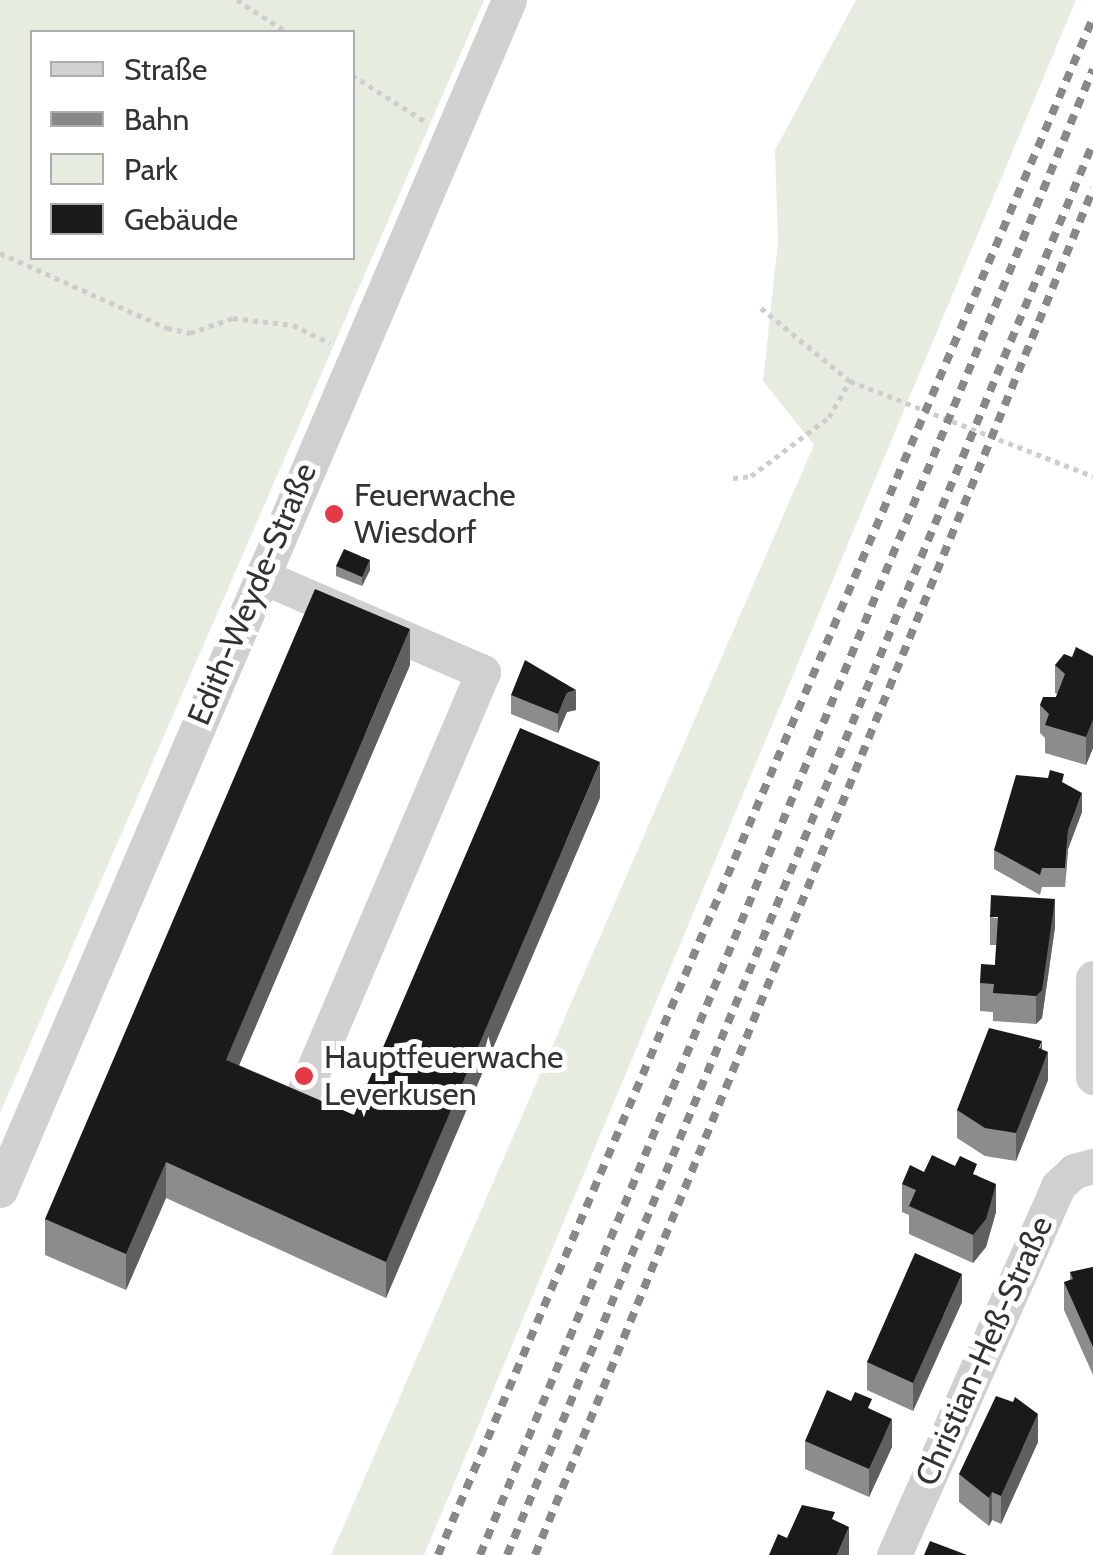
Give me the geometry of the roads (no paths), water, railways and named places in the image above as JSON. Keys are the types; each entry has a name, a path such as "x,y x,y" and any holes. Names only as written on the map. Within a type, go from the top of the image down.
{"street":[{"name":"Edith-Weyde-Straße","path":"0,1190 509,0"},
{"path":"261,576 483,672 296,1111"},
{"path":"1093,978 1093,1078"},
{"name":"Christian-Heß-Straße","path":"894,1555 1058,1186 1074,1171 1093,1166"}],"railway":[{"path":"438,1555 1093,18"},
{"path":"480,1555 1093,69"},
{"path":"507,1555 1093,143"},
{"path":"535,1555 1093,189"}],"place":[{"name":"Feuerwache Wiesdorf","path":"334,514"},
{"name":"Hauptfeuerwache Leverkusen","path":"304,1076"}]}
